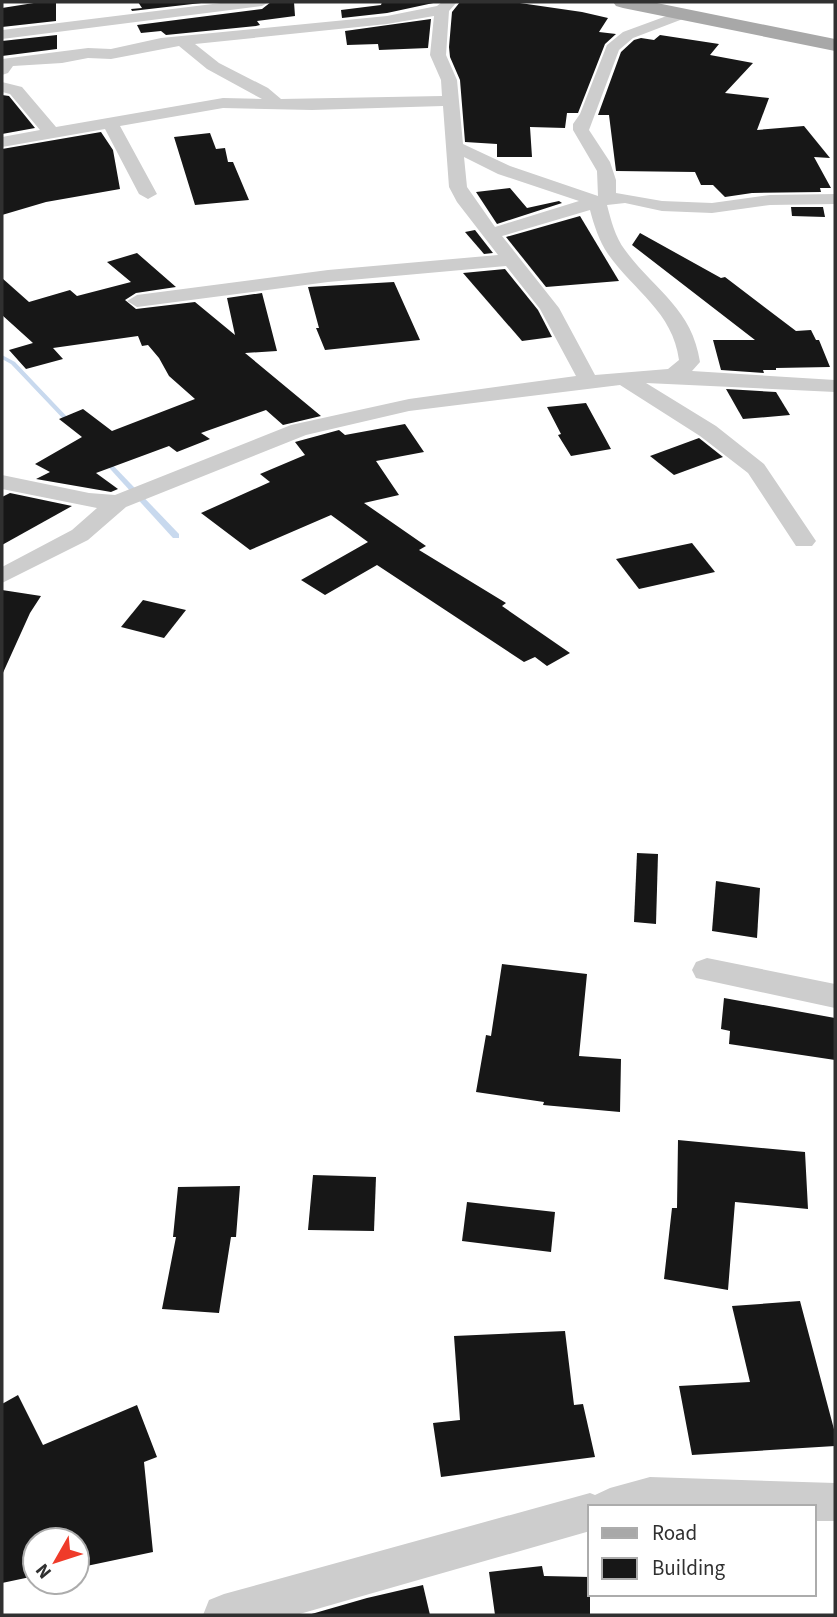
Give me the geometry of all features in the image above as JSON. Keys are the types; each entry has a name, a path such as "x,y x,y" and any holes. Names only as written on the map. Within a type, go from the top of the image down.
{"main road":[{"path":"623,2 835,46"}],"street":[{"path":"2,35 262,2"},
{"path":"53,135 16,90 2,80 5,63 88,53 111,54 189,40 387,20 446,6 438,55 449,80 458,187 463,198 509,260 549,308 580,382"},
{"path":"682,368 690,350 678,320 620,257 606,233 601,200 607,175 603,162 581,130 581,124 588,115 612,48 628,35 683,14"},
{"path":"82,26 93,49 88,53"},
{"path":"189,40 186,44 214,67 256,86 276,104"},
{"path":"2,142 215,104 325,105 451,101"},
{"path":"110,123 148,194"},
{"path":"454,146 503,170 601,200"},
{"path":"490,234 601,200 625,198 662,206 712,208 770,200 835,199"},
{"path":"137,301 328,276 509,260"},
{"path":"2,576 80,535 118,502 299,430 409,405 617,379 682,368 711,379 835,386"},
{"path":"617,379 708,431 756,469 804,541"},
{"path":"2,482 103,502 118,502"},
{"path":"707,970 835,996"},
{"path":"617,1505 650,1496 835,1502"},
{"path":"224,1615 588,1513"}],"building":[{"path":"56,2 56,21 2,27 2,8"},
{"path":"138,2 210,2 132,11 131,9 142,8"},
{"path":"271,2 294,2 295,16 257,21 260,25 256,26 166,35 161,31 141,33 137,25 262,9"},
{"path":"382,2 438,2 387,13 342,18 341,10 381,5"},
{"path":"460,2 513,2 582,12 608,18 599,32 616,34 605,44 578,113 567,113 565,128 530,127 532,157 497,157 497,144 465,142 460,80 450,57 449,47 452,12"},
{"path":"431,19 428,48 379,50 378,44 347,45 345,31"},
{"path":"57,35 57,49 2,56 2,41"},
{"path":"660,35 719,44 710,55 753,63 725,93 769,98 757,130 804,126 830,158 814,157 831,188 820,188 821,192 752,193 725,197 713,185 701,185 695,172 616,171 609,115 598,115 621,52 634,40 654,40"},
{"path":"2,95 9,96 35,128 2,134"},
{"path":"101,132 113,150 120,189 46,202 2,215 2,149"},
{"path":"210,133 216,149 225,148 228,162 233,162 249,200 195,205 174,137"},
{"path":"510,188 527,208 559,201 562,203 497,224 476,192"},
{"path":"791,207 823,207 825,217 792,216"},
{"path":"580,216 619,281 546,287 506,237"},
{"path":"475,230 493,253 484,254 465,232"},
{"path":"640,233 721,278 725,277 796,331 811,330 816,340 819,340 830,367 776,368 763,370 764,373 721,370 713,340 755,340 632,245"},
{"path":"137,253 176,287 136,293 125,300 136,309 195,302 235,335 227,298 262,293 277,351 245,353 321,416 283,425 266,410 201,433 210,439 177,452 169,446 96,473 118,489 111,492 36,479 50,472 35,464 82,437 59,419 83,409 112,431 195,399 169,376 159,358 148,345 142,346 138,336 53,348 63,359 26,369 9,350 33,343 2,315 2,278 29,302 70,290 77,296 131,282 107,262"},
{"path":"505,269 538,310 552,337 522,341 463,273"},
{"path":"394,282 420,340 325,350 316,328 319,328 308,287"},
{"path":"726,389 776,392 790,415 743,419"},
{"path":"586,403 611,449 571,456 558,435 561,434 547,407"},
{"path":"405,424 424,452 376,461 399,495 364,503 426,546 419,550 506,603 502,606 570,653 547,666 535,657 524,662 377,565 325,595 301,580 368,542 331,515 250,550 201,513 270,482 260,474 305,455 295,442 339,430 345,435"},
{"path":"699,438 723,457 674,475 650,456"},
{"path":"10,493 72,506 2,545 2,497"},
{"path":"692,543 715,572 639,589 616,559"},
{"path":"2,590 41,596 30,613 2,675"},
{"path":"143,600 186,610 164,638 121,627"},
{"path":"637,853 658,854 656,924 634,922"},
{"path":"716,881 760,888 757,938 712,931"},
{"path":"502,964 587,974 579,1056 621,1059 620,1112 543,1105 544,1102 476,1092 486,1035 491,1036"},
{"path":"724,998 835,1018 835,1060 729,1044 730,1031 721,1029"},
{"path":"678,1140 805,1152 808,1209 735,1202 728,1290 664,1279 672,1208 677,1208"},
{"path":"313,1175 376,1177 374,1231 308,1230"},
{"path":"240,1186 236,1237 231,1237 219,1313 162,1309 176,1237 173,1237 178,1187"},
{"path":"467,1202 555,1212 551,1252 462,1241"},
{"path":"800,1301 835,1433 835,1446 692,1455 679,1386 750,1382 732,1306"},
{"path":"565,1331 574,1405 583,1404 595,1457 441,1477 433,1423 460,1420 454,1336"},
{"path":"18,1395 43,1445 137,1405 157,1457 144,1462 153,1552 91,1565 91,1526 21,1526 21,1579 2,1583 2,1404"},
{"path":"542,1566 544,1576 588,1577 590,1615 495,1615 489,1572"},
{"path":"423,1585 430,1615 308,1615 367,1598"}],"waterway":[{"path":"2,357 13,363 70,423"},
{"path":"104,459 176,536"}]}
